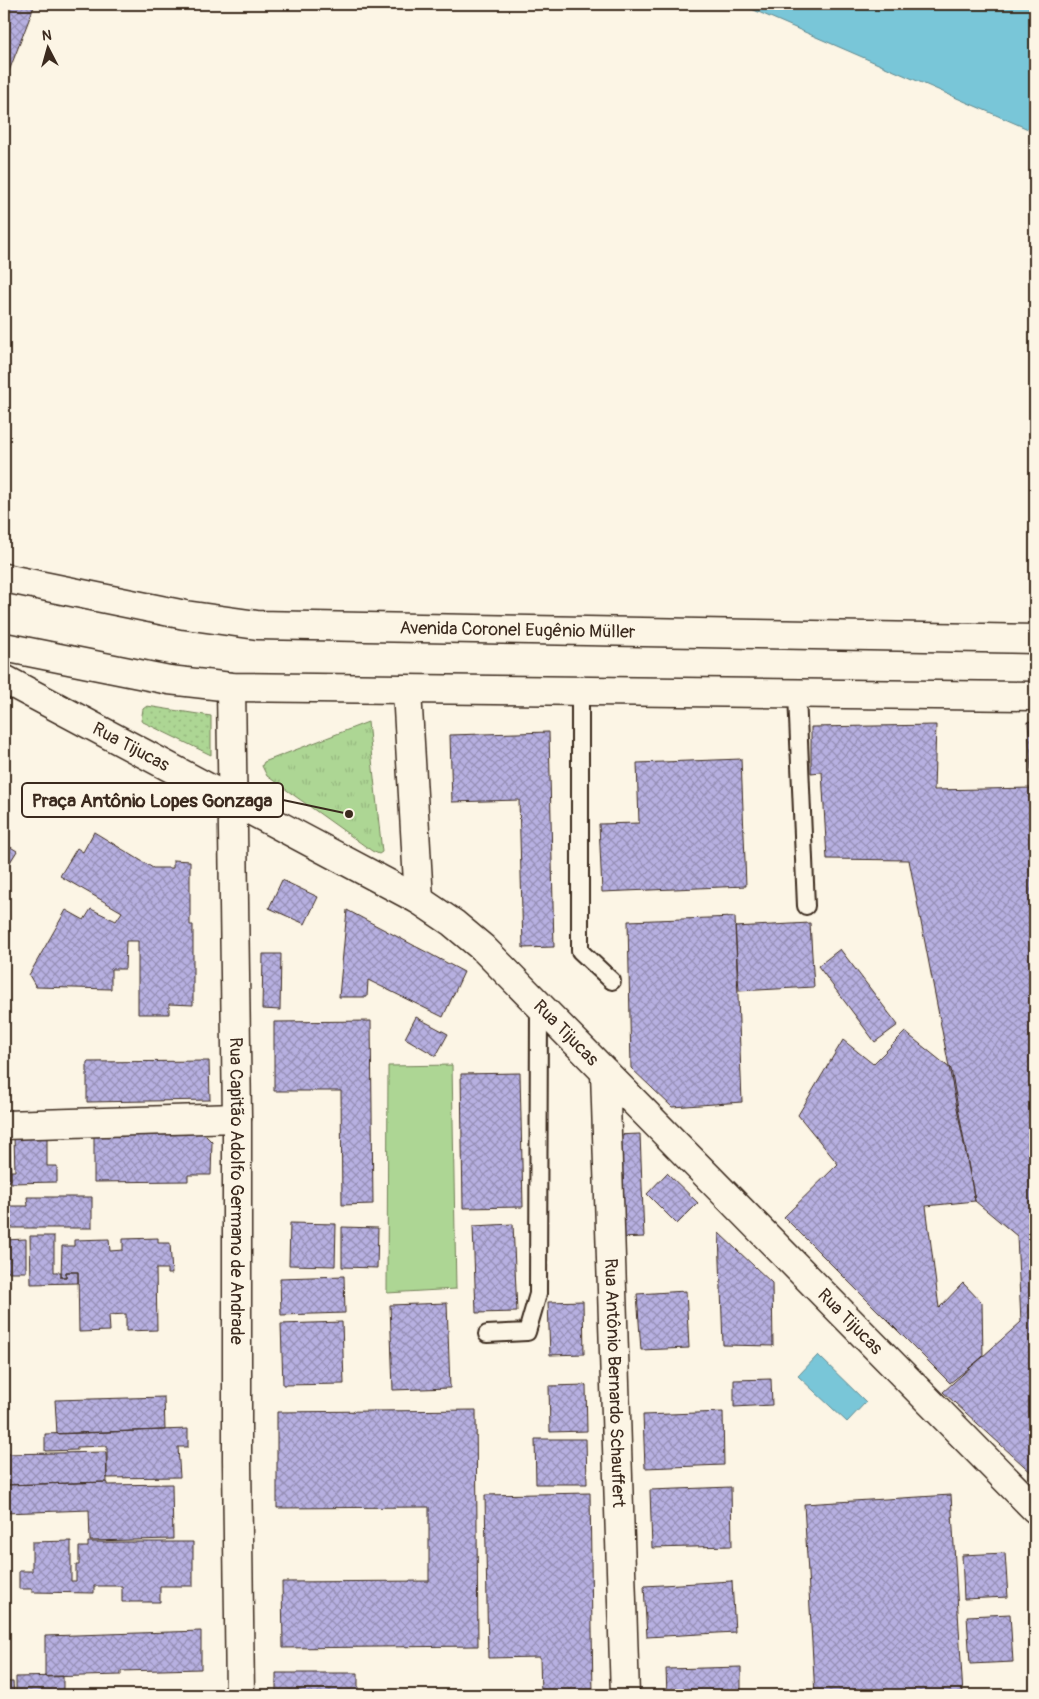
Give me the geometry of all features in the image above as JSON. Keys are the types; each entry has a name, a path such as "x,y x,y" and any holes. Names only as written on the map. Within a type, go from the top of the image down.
{"street":[{"name":"Avenida Coronel Eugênio Müller","path":"4,578 185,615 257,625 1035,639"},
{"path":"4,647 169,680 232,687 407,691 1035,696"},
{"name":"Rua Tijucas","path":"4,679 419,900 453,923 484,949 1035,1509"},
{"name":"Rua Capitão Adolfo Germano de Andrade","path":"232,687 237,1118 237,1460 240,1695"},
{"path":"407,691 419,900"},
{"name":"Rua Antônio Bernardo Schauffert","path":"605,1072 625,1695"},
{"path":"4,1125 237,1118"}],"lane":[{"path":"580,692 580,951 612,981"},
{"path":"797,694 806,906"},
{"path":"488,1334 527,1332 538,1294 539,1005"}],"green space":[{"path":"147,706 211,716 211,755 141,721 143,709"},
{"path":"368,722 382,852 379,854 372,851 267,776 262,766 264,762"},
{"path":"452,1065 456,1289 387,1293 388,1066"}],"water":[{"path":"740,4 1035,4 1035,132"},
{"path":"818,1355 866,1402 847,1422 798,1376"}],"building":[{"path":"4,4 35,4 4,84"},
{"path":"1028,721 1035,722 1035,1476 943,1392 1021,1322 1017,1236 975,1201 909,860 827,859 822,772 811,773 811,727 936,725 934,790 1032,788"},
{"path":"549,732 554,947 523,948 519,800 452,802 450,735"},
{"path":"741,759 746,886 602,892 599,824 639,823 637,763"},
{"path":"94,832 153,868 173,868 173,860 190,861 190,925 193,925 193,1005 169,1004 169,1014 138,1014 138,941 126,941 125,969 111,969 111,989 36,987 29,975 66,910 84,920 91,909 116,921 122,912 60,876 77,848 83,852"},
{"path":"4,843 17,851 4,872"},
{"path":"282,880 318,897 305,924 269,908"},
{"path":"347,910 464,972 443,1017 368,980 367,997 339,997"},
{"path":"735,917 742,1102 672,1107 631,1068 628,921"},
{"path":"810,923 814,987 739,991 735,927"},
{"path":"840,949 898,1025 875,1042 818,966"},
{"path":"263,954 281,954 280,1010 262,1009"},
{"path":"416,1017 448,1034 436,1056 405,1038"},
{"path":"371,1021 373,1204 342,1205 341,1091 274,1091 274,1022"},
{"path":"905,1032 951,1069 975,1201 926,1206 939,1308 963,1283 982,1303 983,1357 950,1383 784,1217 838,1164 798,1115 843,1040 873,1064"},
{"path":"209,1061 210,1100 87,1102 87,1062"},
{"path":"520,1073 523,1207 463,1208 461,1074"},
{"path":"200,1130 212,1142 211,1175 188,1175 188,1181 94,1182 94,1134"},
{"path":"640,1134 644,1237 619,1238 614,1135"},
{"path":"47,1136 47,1166 57,1166 57,1182 11,1183 11,1171 15,1171 14,1137"},
{"path":"4,1137 10,1137 11,1180 4,1181"},
{"path":"667,1173 698,1203 677,1224 647,1194"},
{"path":"27,1197 92,1197 92,1228 4,1228 4,1206 28,1206"},
{"path":"290,1223 336,1224 335,1266 289,1265"},
{"path":"513,1224 517,1312 476,1313 473,1226"},
{"path":"342,1227 378,1228 377,1268 342,1267"},
{"path":"719,1233 772,1283 773,1346 723,1345"},
{"path":"30,1236 54,1236 54,1272 61,1272 61,1277 66,1277 66,1272 78,1272 78,1283 31,1284"},
{"path":"158,1238 158,1243 170,1243 172,1274 167,1274 167,1269 156,1269 157,1330 126,1331 126,1314 109,1315 110,1331 79,1332 78,1272 66,1272 66,1277 61,1277 62,1246 74,1246 74,1240 109,1239 110,1251 123,1250 123,1239"},
{"path":"26,1239 26,1272 4,1272 4,1240"},
{"path":"344,1276 345,1313 281,1315 280,1278"},
{"path":"686,1291 689,1348 641,1350 637,1294"},
{"path":"583,1301 584,1354 550,1355 548,1302"},
{"path":"447,1303 450,1388 393,1390 390,1305"},
{"path":"342,1322 344,1384 283,1385 281,1324"},
{"path":"771,1379 772,1405 734,1407 734,1380"},
{"path":"586,1385 587,1431 550,1432 549,1386"},
{"path":"164,1397 165,1430 57,1434 55,1400"},
{"path":"476,1410 478,1646 283,1648 282,1582 429,1581 429,1507 277,1508 277,1412"},
{"path":"723,1412 724,1465 645,1468 643,1415"},
{"path":"188,1429 188,1447 178,1447 180,1477 107,1478 107,1446 77,1447 77,1450 45,1451 45,1434"},
{"path":"535,1439 586,1439 587,1484 536,1484"},
{"path":"106,1452 107,1482 4,1485 4,1454"},
{"path":"107,1482 107,1485 172,1484 173,1539 90,1541 89,1510 4,1513 4,1485"},
{"path":"731,1487 732,1546 652,1548 650,1490"},
{"path":"590,1493 593,1695 541,1695 540,1657 488,1658 485,1495"},
{"path":"951,1495 963,1695 815,1695 804,1504"},
{"path":"71,1541 71,1581 76,1581 76,1565 79,1565 79,1547 88,1547 88,1542 193,1542 193,1586 160,1586 160,1602 122,1602 122,1586 94,1586 94,1593 32,1592 32,1589 19,1589 19,1571 32,1571 32,1542"},
{"path":"1005,1553 1008,1597 964,1599 962,1555"},
{"path":"732,1581 735,1632 647,1637 644,1586"},
{"path":"1010,1614 1013,1662 970,1664 967,1616"},
{"path":"201,1631 201,1669 121,1671 121,1675 45,1677 45,1636"},
{"path":"741,1667 741,1695 667,1695 666,1669"},
{"path":"276,1673 358,1673 358,1695 276,1695"},
{"path":"63,1676 63,1695 16,1695 16,1677"},
{"path":"4,1682 13,1682 14,1695 4,1695"}],"place":[{"name":"Praça Antônio Lopes Gonzaga","path":"349,814"}]}
